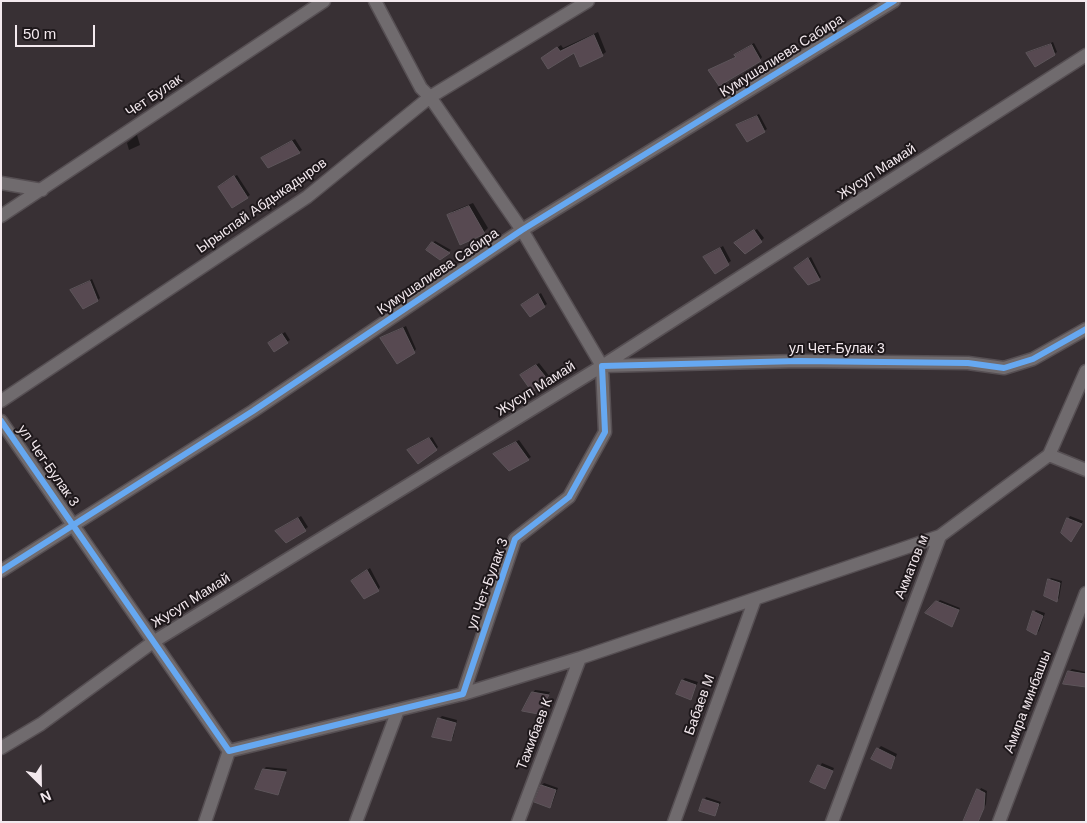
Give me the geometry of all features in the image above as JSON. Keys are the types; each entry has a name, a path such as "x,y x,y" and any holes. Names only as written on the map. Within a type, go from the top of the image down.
{"street":[{"name":"Чет Булак","path":"1,216 324,1"},
{"path":"375,1 422,88 522,230 602,366"},
{"name":"Ырыспай Абдыкадыров","path":"1,400 307,197 430,97 588,1"},
{"name":"Кумушалиева Сабира","path":"1,571 253,411 522,230 894,1"},
{"name":"Жусуп Мамай","path":"1,748 41,724 154,642 602,366 1086,56"},
{"path":"1,183 42,190"},
{"name":"ул Чет-Булак 3","path":"463,694 515,539 569,497 605,432 602,366 809,361 968,363 1004,368 1033,359 1086,329"},
{"name":"Акматов м","path":"832,822 940,536 1049,455 1086,371"},
{"name":"ул Чет-Булак 3","path":"1,421 228,751"},
{"path":"1049,455 1086,470"},
{"path":"205,822 228,751 463,694 580,658 940,536"},
{"name":"Амира минбашы","path":"999,822 1086,593"},
{"name":"Бабаев М","path":"674,822 755,599"},
{"name":"Тажибаев К","path":"518,822 580,658"},
{"path":"356,822 398,710"}],"building":[{"path":"594,35 603,56 580,67 574,53 548,69 541,58 557,47 560,51"},
{"path":"1051,44 1055,55 1035,67 1026,53"},
{"path":"752,45 761,61 719,86 708,70 736,57 734,55"},
{"path":"757,116 765,132 747,142 736,125"},
{"path":"292,141 300,153 268,168 261,158"},
{"path":"234,176 248,198 232,208 218,187"},
{"path":"469,206 485,234 460,245 447,215"},
{"path":"754,230 762,242 745,254 734,243"},
{"path":"432,242 450,253 440,260 426,250"},
{"path":"720,248 729,265 715,274 703,257"},
{"path":"808,258 820,280 808,285 794,268"},
{"path":"90,281 98,301 83,309 70,290"},
{"path":"538,294 545,307 530,317 521,305"},
{"path":"403,328 415,353 397,364 380,338"},
{"path":"282,334 288,343 274,352 268,343"},
{"path":"536,365 549,381 532,392 520,375"},
{"path":"429,438 437,450 418,464 407,450"},
{"path":"516,442 529,460 509,471 493,454"},
{"path":"298,518 306,531 286,543 275,531"},
{"path":"1067,518 1082,524 1071,542 1061,533"},
{"path":"367,570 379,591 364,599 351,581"},
{"path":"1048,579 1060,583 1057,602 1044,596"},
{"path":"936,601 959,610 952,627 925,613"},
{"path":"1033,611 1043,616 1036,635 1027,630"},
{"path":"1068,671 1086,674 1086,687 1063,684"},
{"path":"682,680 696,685 691,700 676,694"},
{"path":"532,692 549,695 538,714 522,711"},
{"path":"438,718 456,723 451,741 432,737"},
{"path":"877,748 895,757 891,769 871,759"},
{"path":"818,765 833,771 825,789 810,782"},
{"path":"263,769 286,772 278,795 255,789"},
{"path":"541,785 556,790 550,808 534,802"},
{"path":"977,789 985,793 984,808 978,822 963,822"},
{"path":"703,799 719,804 715,816 699,811"}],"cycle path":[{"path":"1,571 253,411 522,230 894,1"},
{"path":"1,421 229,751 463,694 515,539 569,497 605,432 602,366 799,361 968,363 1004,368 1033,359 1086,329"}]}
